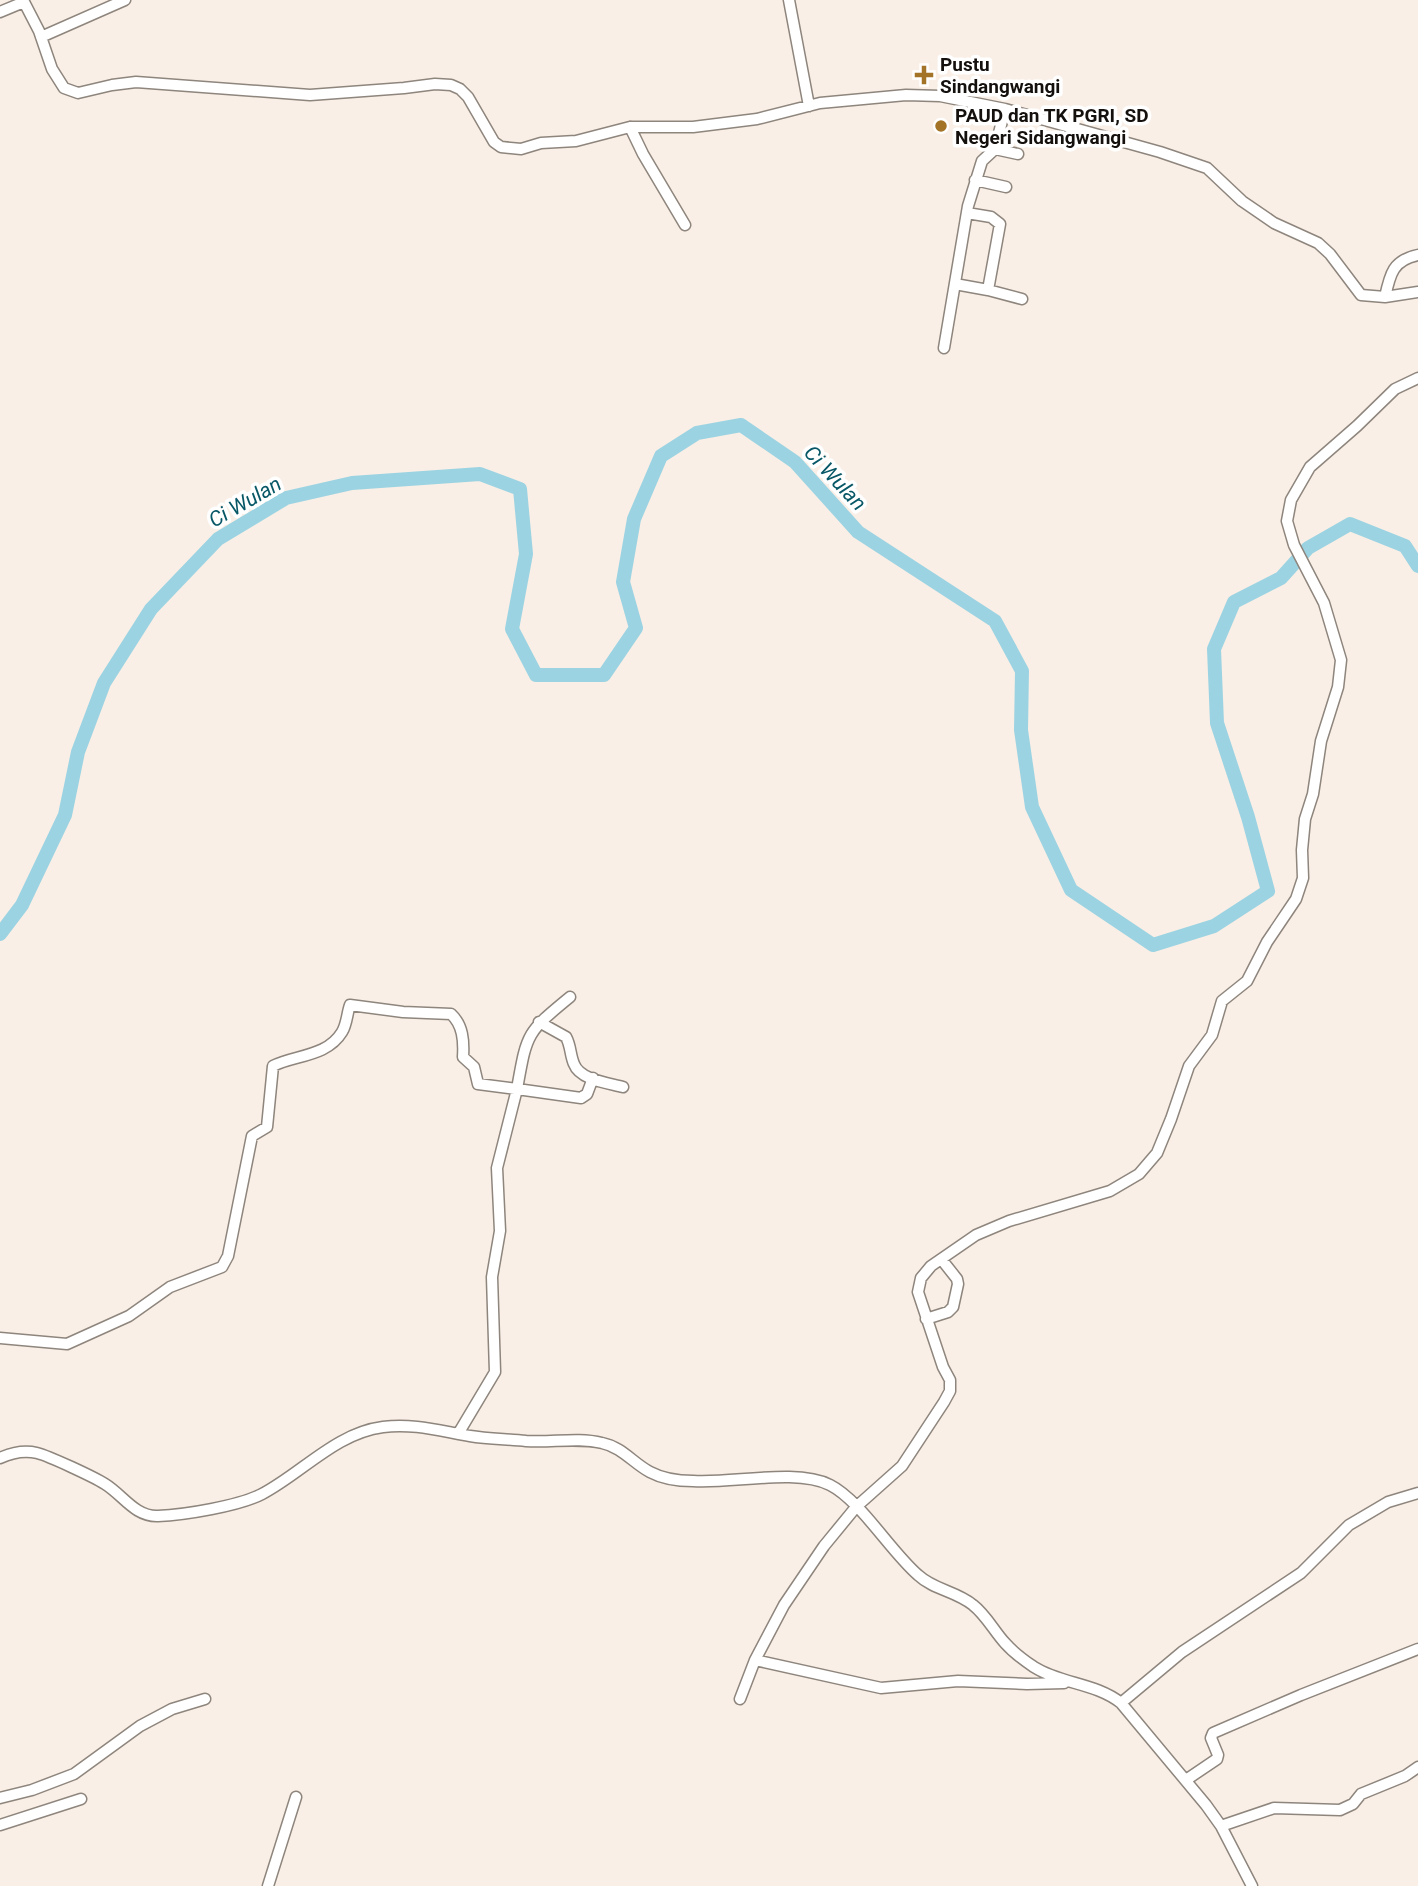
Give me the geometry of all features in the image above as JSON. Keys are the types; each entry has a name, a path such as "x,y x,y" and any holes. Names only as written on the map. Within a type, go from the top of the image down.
{"street":[{"path":"41,37 124,0"},
{"path":"789,0 809,106"},
{"path":"0,12 24,1 59,83 78,93 136,82 310,94 451,85 468,97 494,142 508,148 521,149 541,143 576,141 630,127 693,127 757,118 809,106 906,95 940,96 1005,108 1207,168 1242,201 1274,223 1318,243 1330,254 1361,295 1385,297 1418,292"},
{"path":"944,348 975,180 982,161 995,149 1005,108"},
{"path":"630,127 642,154 685,225"},
{"path":"995,149 1018,154"},
{"path":"975,180 1006,187"},
{"path":"967,213 991,218 1000,224 988,290"},
{"path":"1385,297 1394,267 1401,260 1418,255"},
{"path":"955,284 1022,299"},
{"path":"740,1699 755,1660 784,1605 824,1546 856,1507 902,1466 950,1391 950,1380 943,1367 918,1292 921,1278 976,1235 1009,1221 1110,1191 1139,1174 1157,1153 1189,1066 1212,1035 1222,1001 1247,981 1267,942 1296,899 1303,878 1305,819 1313,794 1321,741 1338,687 1341,660 1324,603 1294,545 1287,521 1291,500 1310,467 1395,389 1418,378"},
{"path":"458,1434 496,1368 492,1277 500,1231 497,1168 517,1089 525,1044 540,1022 570,997"},
{"path":"0,1338 68,1344 129,1316 165,1289 225,1264 252,1136 265,1130 268,1125 272,1066 310,1055 334,1041 344,1029 350,1005 453,1015 463,1039 463,1057 474,1067 478,1084 581,1098 587,1094 593,1078"},
{"path":"540,1022 566,1037 576,1068 585,1076 623,1087"},
{"path":"926,1319 948,1312 953,1307 957,1279 942,1259"},
{"path":"0,1458 20,1451 37,1452 106,1484 142,1513 158,1516 243,1501 262,1494 342,1441 359,1433 381,1427 415,1425 458,1434 533,1441 602,1443 618,1448 650,1472 672,1480 697,1482 814,1479 832,1486 856,1507 917,1575 933,1586 975,1606 1006,1645 1035,1668 1068,1683 1112,1696 1121,1703 1221,1826 1252,1886"},
{"path":"1121,1703 1182,1652 1301,1573 1349,1525 1388,1502 1418,1493"},
{"path":"1186,1780 1217,1759 1211,1738 1213,1733 1300,1695 1418,1649"},
{"path":"755,1660 881,1688 958,1681 1068,1683"},
{"path":"0,1798 32,1790 74,1774 140,1726 172,1709 205,1699"},
{"path":"1221,1826 1274,1808 1340,1810 1353,1804 1361,1794 1405,1776 1418,1767"},
{"path":"268,1886 296,1797"},
{"path":"0,1825 81,1799"}],"waterway":[{"name":"Ci Wulan","path":"0,934 22,905 65,815 78,752 104,683 151,609 218,539 286,498 352,483 480,474 520,489 526,554 512,629 536,675 604,675 636,628 623,582 634,519 661,456 697,433 741,425 795,462 858,532 995,621 1022,671 1021,730 1032,807 1071,890 1153,945 1214,926 1268,891 1248,817 1217,723 1214,649 1234,602 1281,578 1308,548 1350,524 1405,546 1418,566"}],"place":[{"name":"Pustu Sindangwangi","path":"924,75"},
{"name":"PAUD dan TK PGRI, SD Negeri Sidangwangi","path":"941,126"}]}
